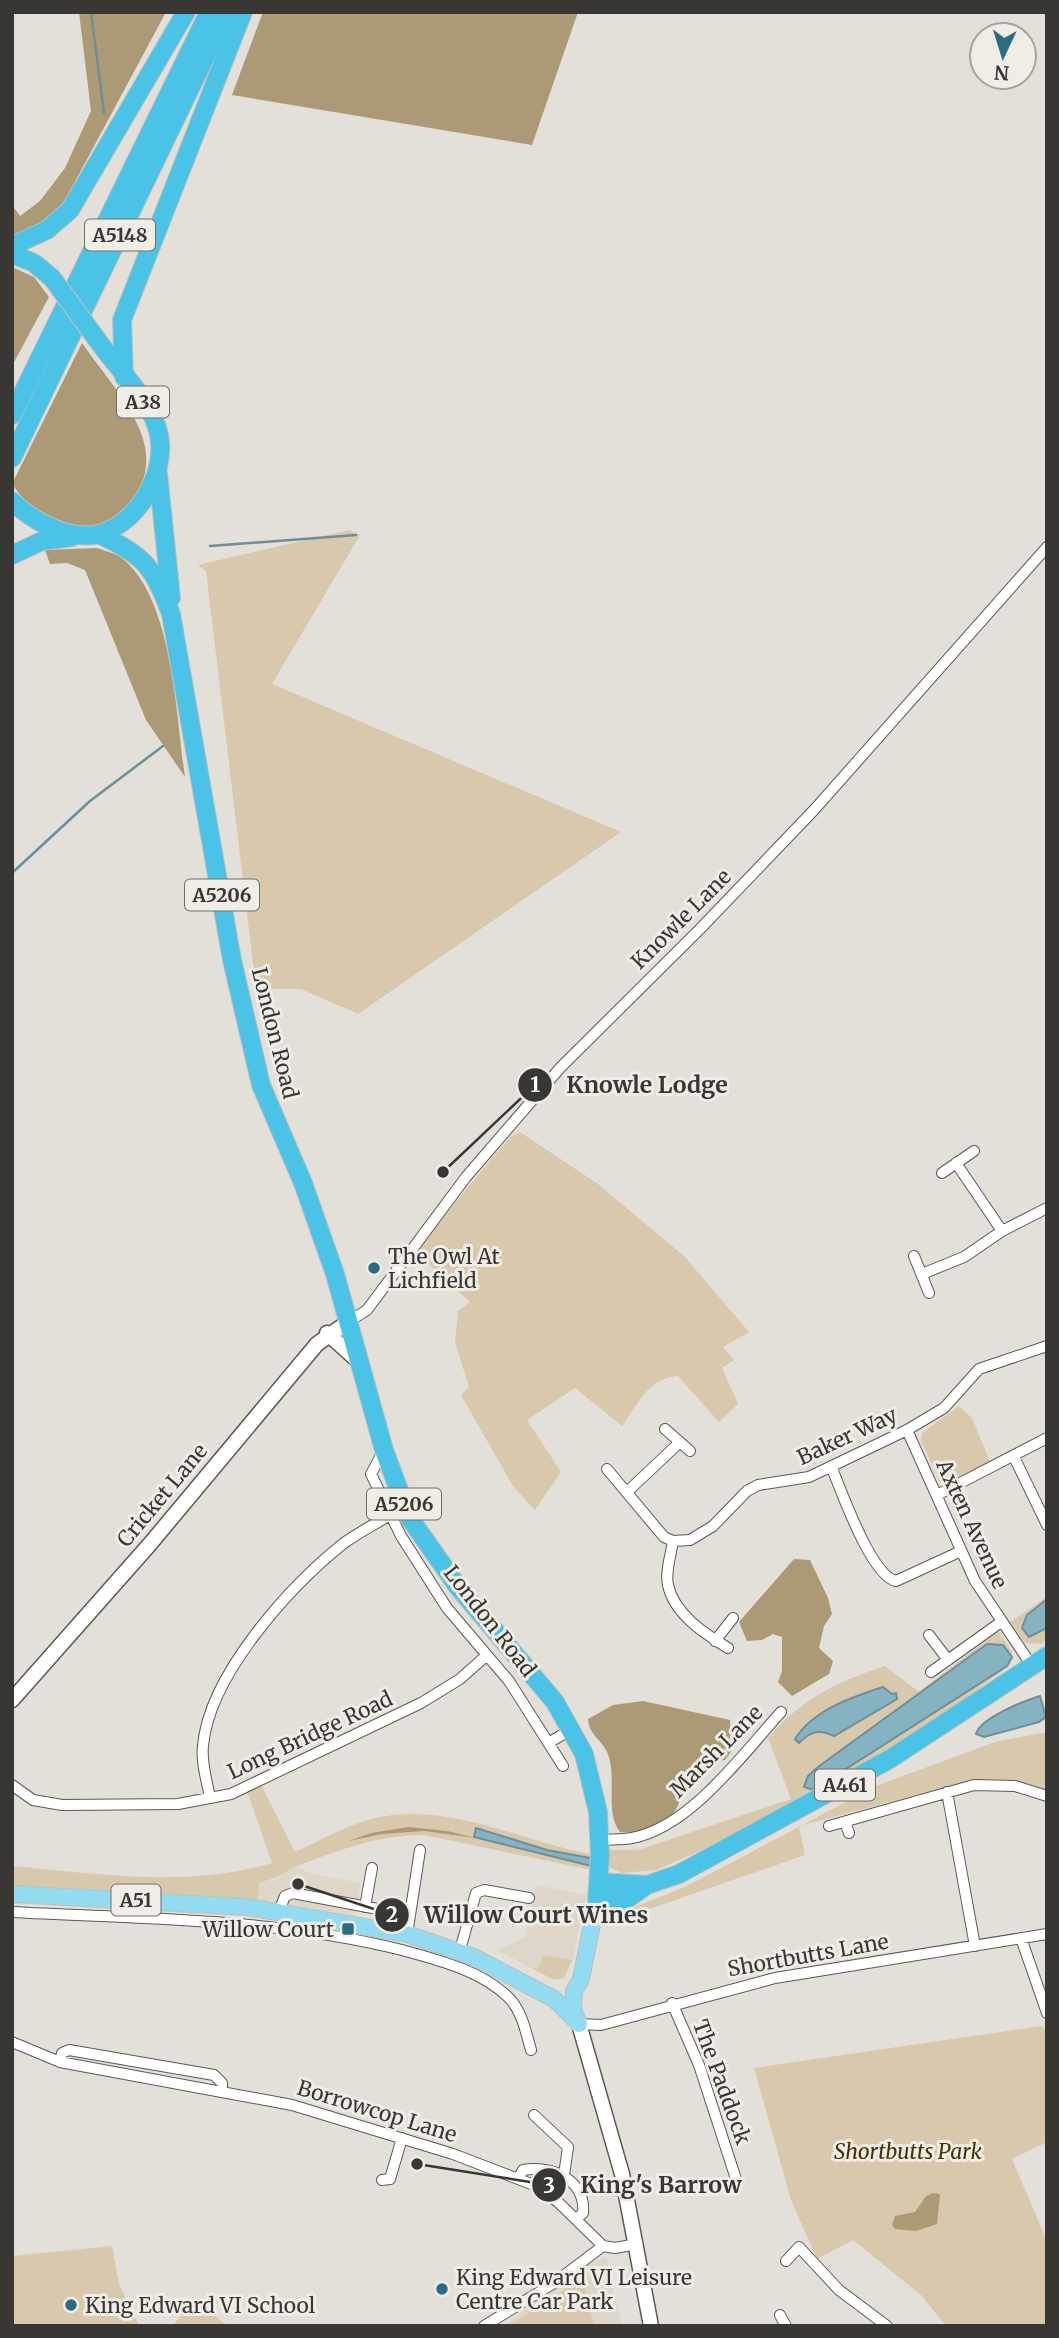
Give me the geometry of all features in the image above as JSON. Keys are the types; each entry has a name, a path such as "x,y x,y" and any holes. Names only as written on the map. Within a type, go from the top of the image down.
{"highway":[{"path":"12,246 47,230 70,210 186,12"},
{"name":"A5148","path":"12,415 209,12"},
{"name":"A5148","path":"12,458 227,12"},
{"path":"124,377 122,320 243,12"},
{"name":"A38","path":"12,254 34,263 52,278 157,426 160,453 158,469 141,502 127,517 90,535 42,541 12,555"},
{"name":"London Road","path":"158,469 171,614 232,960 251,1049 268,1104 303,1183 348,1322 384,1450 409,1517 425,1542 555,1702 572,1729 589,1770 599,1869"},
{"name":"London Road","path":"13,502 29,516 55,529 90,535 128,548 149,564 171,614"},
{"name":"A461","path":"599,1869 620,1900 632,1897 647,1885 679,1874 800,1811 890,1759 1039,1661"},
{"name":"A461","path":"599,1869 647,1885"}],"main road":[{"name":"London Road","path":"579,2024 584,2008 581,1979 599,1869"},
{"name":"A51","path":"12,1894 279,1911 407,1934 458,1949 538,1990 554,1999 579,2024"},
{"path":"592,1922 620,1900"},
{"name":"A51","path":"508,1975 528,1993 579,2024"},
{"path":"538,1990 563,1990 581,1979"}],"street":[{"name":"Knowle Lane","path":"348,1322 367,1310 466,1177 560,1068 700,929 814,810 1047,547"},
{"path":"942,1173 974,1151"},
{"path":"956,1163 1002,1231"},
{"path":"922,1274 964,1257 1002,1231 1047,1208"},
{"path":"914,1256 929,1293"},
{"name":"Cricket Lane","path":"12,1700 327,1334 348,1322"},
{"path":"327,1334 358,1361"},
{"name":"Baker Way","path":"673,1541 690,1540 701,1534 758,1485 797,1481 907,1430 944,1408 979,1369 1047,1346"},
{"path":"665,1429 690,1451"},
{"name":"Axten Avenue","path":"907,1430 937,1495 959,1552 1021,1650 1039,1661"},
{"path":"937,1495 1047,1438"},
{"path":"627,1492 680,1442"},
{"name":"London Road","path":"384,1450 372,1474 390,1515 447,1608 509,1681 563,1766"},
{"path":"1014,1457 1047,1525"},
{"path":"831,1466 869,1552 887,1578 896,1581 959,1552"},
{"path":"607,1469 664,1537 673,1541 667,1576 671,1595 693,1623 728,1648"},
{"path":"210,1798 203,1742 214,1703 231,1669 251,1641 316,1567 347,1541 390,1515"},
{"path":"715,1640 733,1618"},
{"path":"931,1672 1001,1622"},
{"path":"929,1635 948,1660"},
{"name":"Long Bridge Road","path":"12,1785 33,1800 50,1804 178,1804 210,1798 253,1785 397,1715 460,1678 487,1655"},
{"name":"Marsh Lane","path":"599,1869 633,1838 660,1827 681,1814 727,1772 781,1713"},
{"path":"550,1742 572,1729"},
{"path":"829,1826 947,1792 995,1784 1015,1786 1047,1796"},
{"path":"947,1792 975,1946"},
{"path":"845,1822 849,1833"},
{"path":"407,1934 420,1850"},
{"path":"365,1907 372,1868"},
{"path":"451,1965 476,1893 484,1890 529,1898"},
{"path":"279,1911 285,1896 293,1893 410,1915"},
{"path":"48,1896 48,1914"},
{"path":"12,1912 297,1928 393,1948 451,1965 489,1983 510,1998 531,2050"},
{"name":"Shortbutts Lane","path":"579,2024 601,2025 672,2003 775,1978 1047,1934"},
{"path":"1021,1938 1047,2013"},
{"name":"The Paddock","path":"672,2003 699,2065 733,2178"},
{"path":"579,2024 622,2174 651,2326"},
{"name":"Borrowcop Lane","path":"12,2042 60,2062 292,2105 519,2177 558,2202 603,2246"},
{"path":"534,2115 568,2147 564,2175 584,2202 583,2213 576,2219"},
{"path":"382,2180 390,2179 402,2138"},
{"name":"Borrowcop Lane","path":"519,2177 523,2170 533,2168 564,2175"},
{"path":"484,2326 554,2283 603,2246 615,2248 637,2244"},
{"path":"786,2261 803,2245 839,2290 887,2326"},
{"path":"780,2315 786,2326"}],"shaded area":[{"path":"79,12 166,12 63,204 37,228 12,237 12,205 20,216 40,201 65,168 91,111"},
{"path":"263,12 578,12 532,145 232,95"},
{"path":"12,267 34,277 49,297 12,366"},
{"path":"82,343 119,393 135,420 145,447 146,465 142,483 134,499 122,512 92,527 74,528 55,523 36,512 12,484"},
{"path":"97,548 122,558 139,577 152,601 162,629 175,691 185,777 146,720 85,570 67,563 50,564 45,550"},
{"path":"794,1559 810,1560 828,1598 832,1614 824,1626 819,1648 833,1661 829,1674 792,1696 778,1682 782,1671 782,1637 773,1634 762,1640 747,1641 739,1622"},
{"path":"643,1701 730,1720 731,1752 725,1760 709,1765 693,1778 684,1789 675,1811 665,1820 642,1830 620,1832 613,1814 610,1761 588,1719 613,1705"},
{"path":"408,1827 447,1831 476,1838 424,1831 382,1834 349,1841 371,1833"},
{"path":"297,1867 312,1874 361,1883 355,1916 295,1906 256,1903 259,1882 274,1879"},
{"path":"536,1885 587,1895 572,1960 544,1955 537,1969 496,1951 525,1937"},
{"path":"940,2194 937,2224 916,2231 895,2229 892,2225 895,2216 915,2212 926,2196"},
{"path":"606,2257 622,2326 504,2326 581,2268"}],"green space":[{"path":"349,530 360,535 272,684 621,832 358,1014 301,989 256,989 206,571 198,565"},
{"path":"520,1132 598,1184 684,1256 749,1332 723,1347 734,1360 722,1368 738,1404 719,1422 678,1376 659,1381 651,1387 622,1426 575,1388 527,1420 561,1472 535,1510 513,1486 461,1395 469,1387 455,1342 458,1311 470,1302 415,1251 510,1137"},
{"path":"959,1406 972,1418 990,1462 940,1482 921,1441 922,1433"},
{"path":"1047,1597 1047,1639 1041,1644 1025,1643 1010,1622"},
{"path":"998,1631 1012,1652 1010,1665 937,1719 840,1781 725,1840 656,1870 622,1873 609,1867 609,1850 638,1850 791,1799 768,1738 793,1713 821,1693 885,1666 919,1692"},
{"path":"1047,1732 1047,1790 1012,1780 976,1779 802,1825 876,1786 995,1742"},
{"path":"261,1785 295,1852 347,1828 380,1817 433,1815 486,1825 591,1854 591,1870 424,1835 376,1840 300,1865 260,1882 256,1903 12,1890 12,1866 109,1875 175,1877 240,1871 272,1863 247,1791"},
{"path":"799,1827 805,1855 606,1924 611,1917 689,1885"},
{"path":"544,1955 572,1960 564,1978 554,1980 520,1962 537,1969"},
{"name":"Shortbutts Park","path":"1042,2026 1047,2033 1047,2142 1012,2159 1047,2241 1047,2326 946,2326 921,2295 853,2240 817,2259 791,2200 754,2068"},
{"name":"King Edward VI School","path":"112,2246 119,2284 139,2326 12,2326 12,2256"},
{"path":"583,2281 594,2326 509,2326 575,2283"},
{"name":"King Edward VI School","path":"195,2301 228,2326 172,2326"}],"water":[{"path":"1047,1599 1047,1628 1029,1637 1022,1628 1027,1615"},
{"path":"987,1644 1003,1645 1012,1657 1007,1666 813,1790 804,1787 808,1776 818,1767"},
{"path":"883,1687 892,1694 896,1693 897,1699 834,1736 819,1732 807,1736 799,1743 795,1739 823,1712 846,1700"},
{"path":"1040,1696 1046,1717 1039,1722 984,1737 976,1734 985,1722 994,1716"},
{"path":"476,1828 547,1850 591,1858 591,1866 474,1837"}],"waterway":[{"path":"91,12 104,113"},
{"path":"210,546 356,535"},
{"path":"12,873 90,801 163,746"}],"place":[{"name":"Knowle Lodge","path":"443,1172"},
{"name":"The Owl At Lichfield","path":"374,1268"},
{"name":"Willow Court Wines","path":"298,1884"},
{"name":"Willow Court","path":"348,1929"},
{"name":"King's Barrow","path":"417,2164"},
{"name":"King Edward VI Leisure Centre Car Park","path":"442,2289"},
{"name":"King Edward VI School","path":"71,2305"}]}
